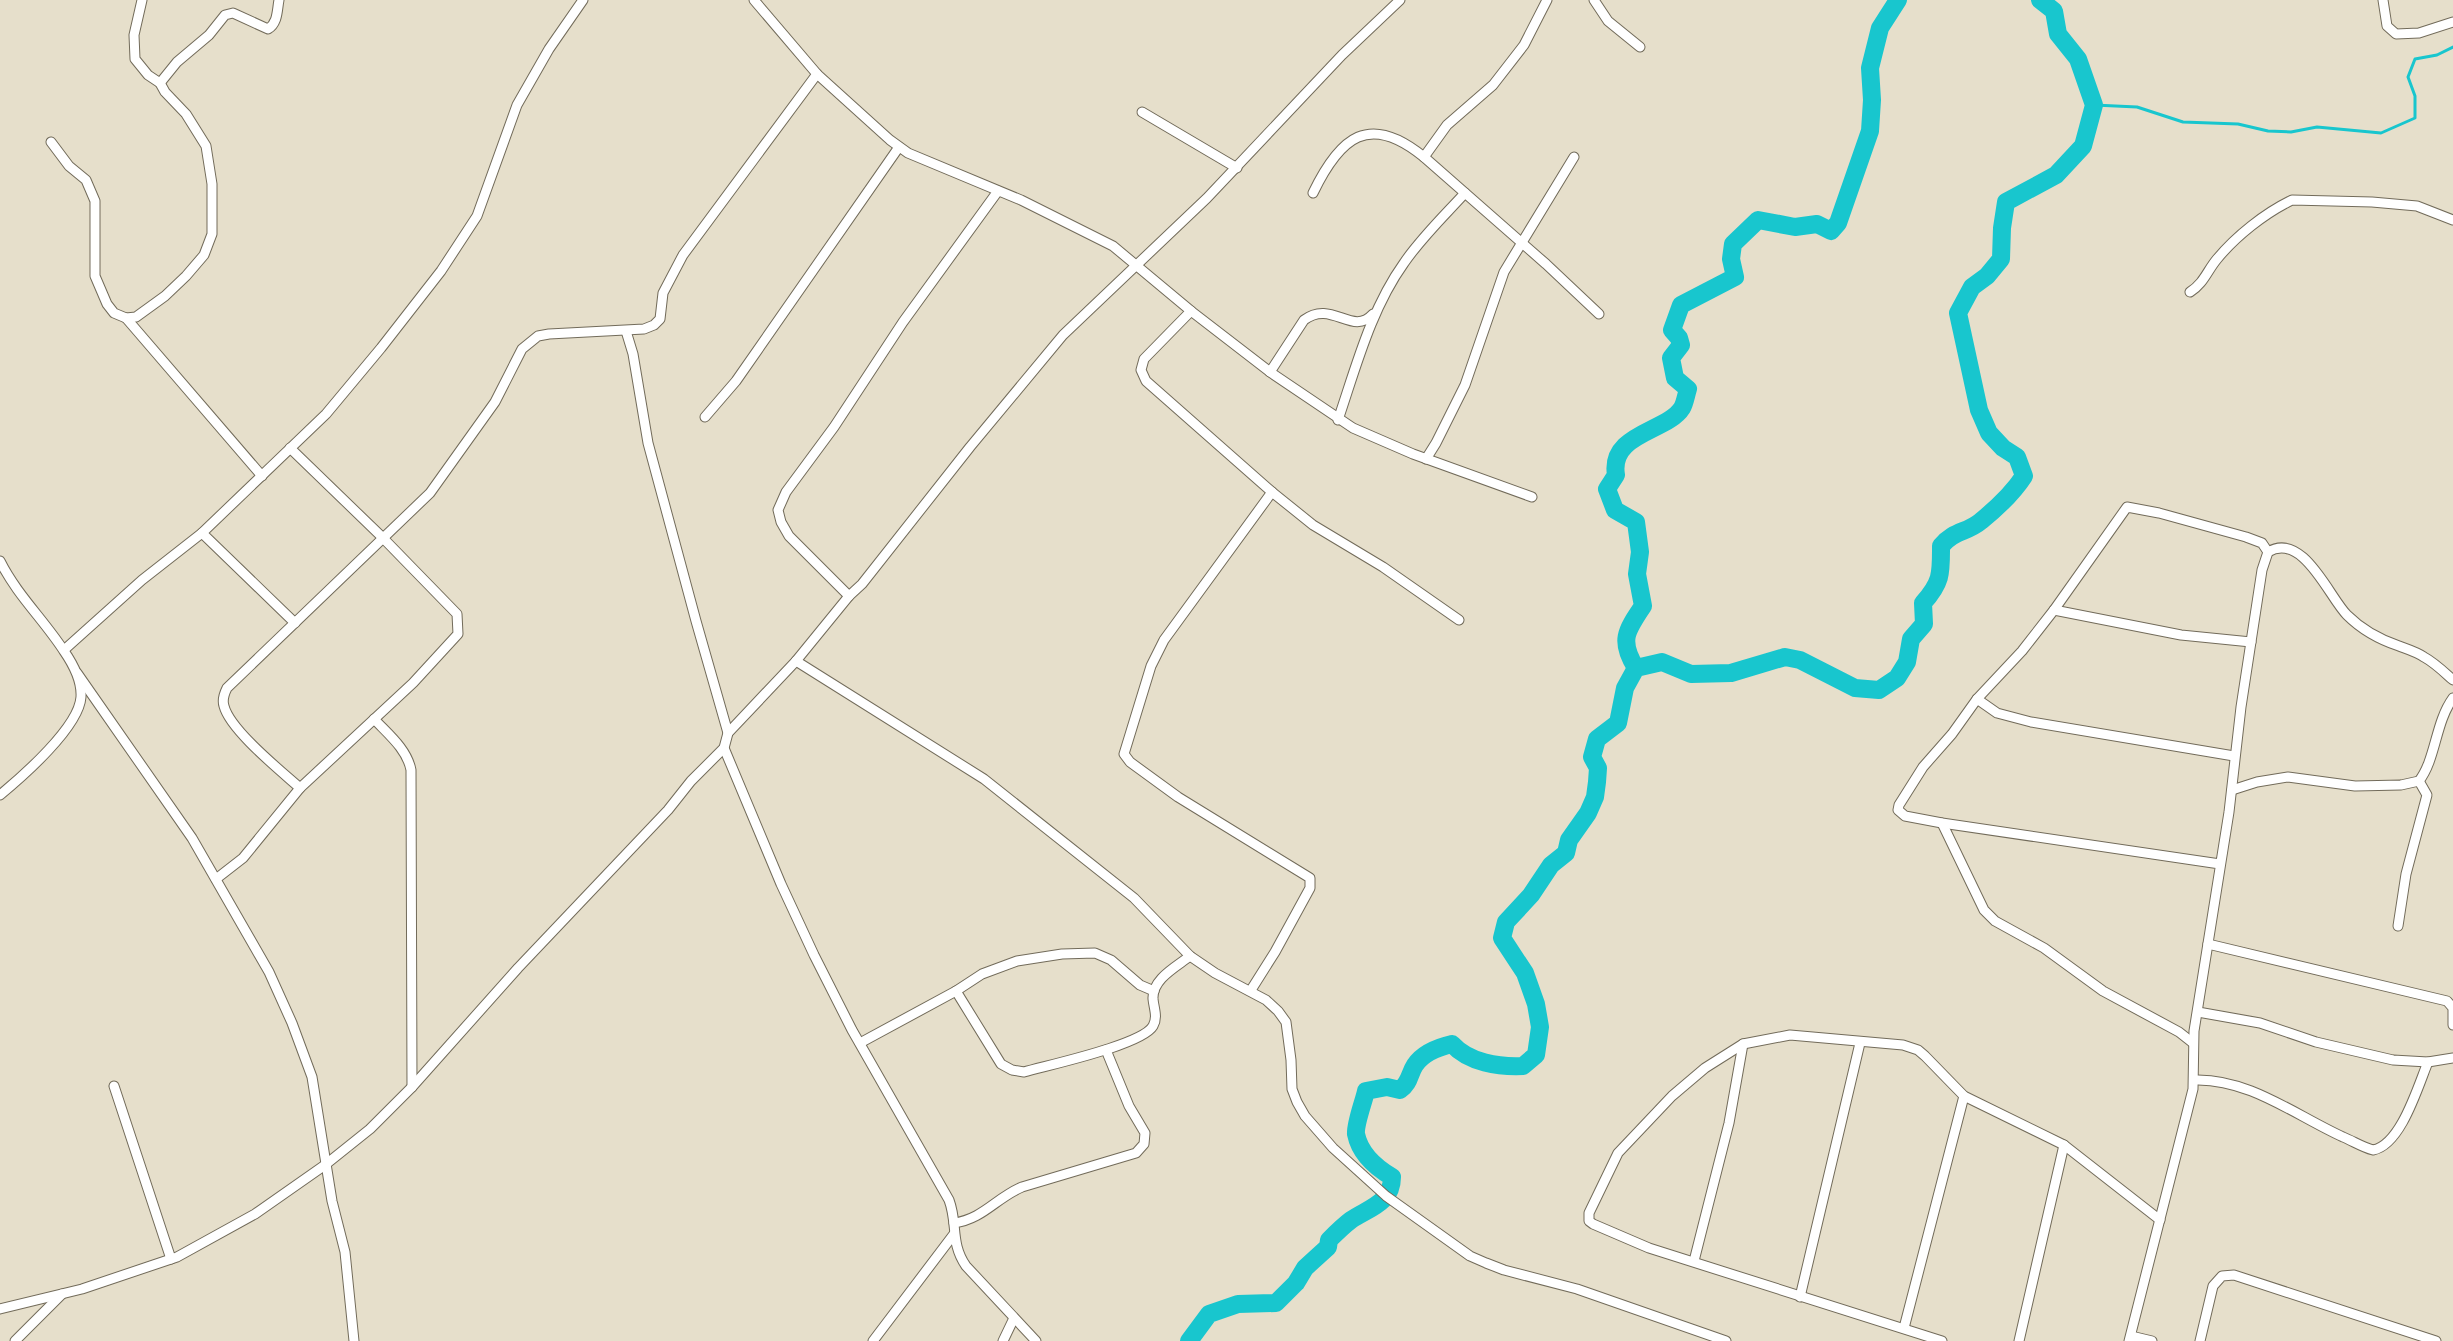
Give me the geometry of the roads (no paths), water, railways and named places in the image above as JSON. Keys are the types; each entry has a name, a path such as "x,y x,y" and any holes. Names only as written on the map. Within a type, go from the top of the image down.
{"street":[{"path":"126,318 136,317 165,296 204,255 212,234 212,184 206,146 186,114 165,92 160,82 148,75 135,59 134,35 142,0"},
{"path":"160,82 225,15 233,14 268,29 276,20 279,0"},
{"path":"64,650 142,580 202,533 262,476 326,414 381,348 460,243 477,216 517,105 549,49 583,0"},
{"path":"754,0 817,74 899,147 923,161 998,191 1113,246 1191,311 1270,372 1338,420 1368,436 1532,497"},
{"path":"0,1309 62,1294 171,1259 255,1214 325,1165 370,1129 412,1087 518,968 724,748 728,733 796,661 849,596 862,584 969,447 1062,335 1237,168 1342,55 1400,0"},
{"path":"1424,157 1448,125 1493,85 1524,45 1547,0"},
{"path":"1594,0 1608,21 1640,47"},
{"path":"2383,0 2387,26 2396,34 2419,33 2453,22"},
{"path":"300,788 229,718 223,705 223,696 227,688 430,493 495,402 516,358 529,341 549,334 626,331 654,325 660,319 663,293 683,255 817,74"},
{"path":"1142,112 1237,168"},
{"path":"1313,194 1336,157 1359,135 1370,132 1388,134 1412,147 1424,157 1599,314"},
{"path":"51,142 69,166 86,180 95,201 95,276 107,304 114,313 126,318 262,476"},
{"path":"705,417 743,372 899,147"},
{"path":"1426,459 1437,443 1465,385 1504,272 1574,157"},
{"path":"849,596 789,536 781,522 778,510 786,492 834,427 903,322 998,191"},
{"path":"1338,420 1363,344 1403,263 1464,194"},
{"path":"2190,292 2200,285 2215,261 2231,243 2281,205 2292,200 2372,202 2417,206 2453,219"},
{"path":"1270,372 1297,330 1312,314 1322,312 1359,323 1367,321 1378,310"},
{"path":"1191,311 1144,359 1141,370 1143,376 1272,492 1313,525 1383,567 1459,620"},
{"path":"626,331 633,354 648,443 728,733"},
{"path":"216,879 243,858 300,788 453,642 458,634 457,614 290,448"},
{"path":"1251,990 1310,888 1310,878 1178,797 1130,762 1124,754 1151,666 1164,640 1272,492"},
{"path":"2220,864 1942,823 1905,816 1898,810 1923,767 1952,734 1977,699 2022,651 2127,507 2159,513 2246,537 2262,543 2268,552"},
{"path":"202,533 295,623"},
{"path":"2152,1341 2130,1338 2191,1099 2194,1080 2193,1043 2232,790 2234,756 2251,642 2262,570 2268,552 2280,547 2294,551 2316,571 2340,607 2355,622 2380,637 2424,656 2453,680"},
{"path":"0,561 24,601 64,650 77,673 192,838 269,972 292,1023 312,1077 325,1165 345,1252 354,1341"},
{"path":"2054,610 2181,635 2251,642"},
{"path":"796,661 984,779 1134,898 1190,956 1215,973 1251,990 1272,1006 1286,1022 1292,1089 1305,1116 1333,1148 1386,1196 1455,1246 1486,1263 1577,1289 1726,1341"},
{"path":"0,795 41,758 72,720 81,700 77,673"},
{"path":"2232,790 2257,782 2288,777 2355,786 2401,785 2419,781 2427,771 2440,724 2453,698"},
{"path":"1977,699 1997,713 2031,722 2234,756"},
{"path":"374,719 403,751 409,760 411,770 412,1087"},
{"path":"724,748 781,884 814,955 860,1043 949,1200 954,1223 955,1245 966,1266 1036,1341"},
{"path":"2398,926 2406,874 2427,795 2419,781"},
{"path":"1942,823 1984,910 1995,921 2044,948 2103,991 2179,1032 2193,1043"},
{"path":"2208,944 2447,1000 2453,1008 2453,1025"},
{"path":"860,1043 935,1001 956,992 982,974 1017,960 1085,952 1103,956 1140,985 1154,991"},
{"path":"956,992 1001,1064 1012,1070 1024,1072 1106,1050 1142,1035 1153,1026 1156,1013 1154,991 1162,977 1190,956"},
{"path":"2198,1012 2260,1023 2316,1042 2366,1055 2410,1062 2453,1058"},
{"path":"1942,1341 1649,1248 1593,1224 1588,1221 1588,1213 1618,1154 1672,1096 1705,1068 1743,1044 1790,1035 1903,1045 1918,1050 1964,1096 2064,1145 2160,1221"},
{"path":"1800,1297 1860,1043"},
{"path":"1694,1261 1729,1123 1743,1044"},
{"path":"954,1223 969,1221 977,1217 1009,1192 1141,1150 1145,1133 1129,1107 1106,1050"},
{"path":"2194,1080 2221,1081 2263,1096 2328,1130 2373,1150 2379,1149 2396,1132 2428,1062"},
{"path":"114,1086 171,1259"},
{"path":"1904,1328 1964,1096"},
{"path":"2019,1341 2064,1145"},
{"path":"873,1341 954,1234"},
{"path":"2200,1341 2213,1286 2222,1276 2234,1275 2436,1341"},
{"path":"15,1341 62,1294"},
{"path":"1003,1341 1014,1318"}],"waterway":[{"path":"1636,668 1626,643 1632,622 1643,606 1637,574 1640,552 1636,522 1615,510 1607,489 1616,475 1616,461 1621,450 1630,442 1675,416 1682,408 1688,389 1675,378 1671,358 1681,345 1679,338 1672,330 1681,305 1735,277 1731,259 1733,244 1758,220 1795,227 1817,224 1831,231 1838,223 1870,131 1872,100 1870,68 1880,28 1898,0"},
{"path":"1189,1341 1209,1314 1238,1304 1276,1303 1296,1283 1305,1268 1328,1247 1329,1240 1334,1235 1351,1220 1384,1199 1391,1186 1392,1177 1369,1159 1361,1148 1356,1134 1366,1091 1387,1087 1400,1090 1422,1057 1452,1044 1476,1060 1504,1066 1523,1066 1536,1055 1540,1027 1536,1004 1525,973 1502,938 1506,922 1531,895 1551,865 1566,853 1569,840 1588,813 1595,797 1597,782 1598,768 1592,757 1597,739 1618,723 1625,688 1636,668 1662,662 1691,674 1731,673 1785,657 1800,660 1855,688 1879,690 1897,678 1907,662 1911,639 1924,624 1923,603 1934,589 1939,577 1941,546 1951,537 1976,525 1999,506 2024,476 2017,457 2003,448 1989,433 1979,410 1958,313 1972,287 1987,276 2001,259 2006,202 2056,175 2083,146 2094,105 2078,59 2058,34 2054,11 2040,0"},
{"path":"2094,105 2137,107 2183,122 2238,124 2268,131 2291,132 2317,127 2381,133 2415,118 2415,96 2408,77 2415,59 2437,55 2453,47"}]}
